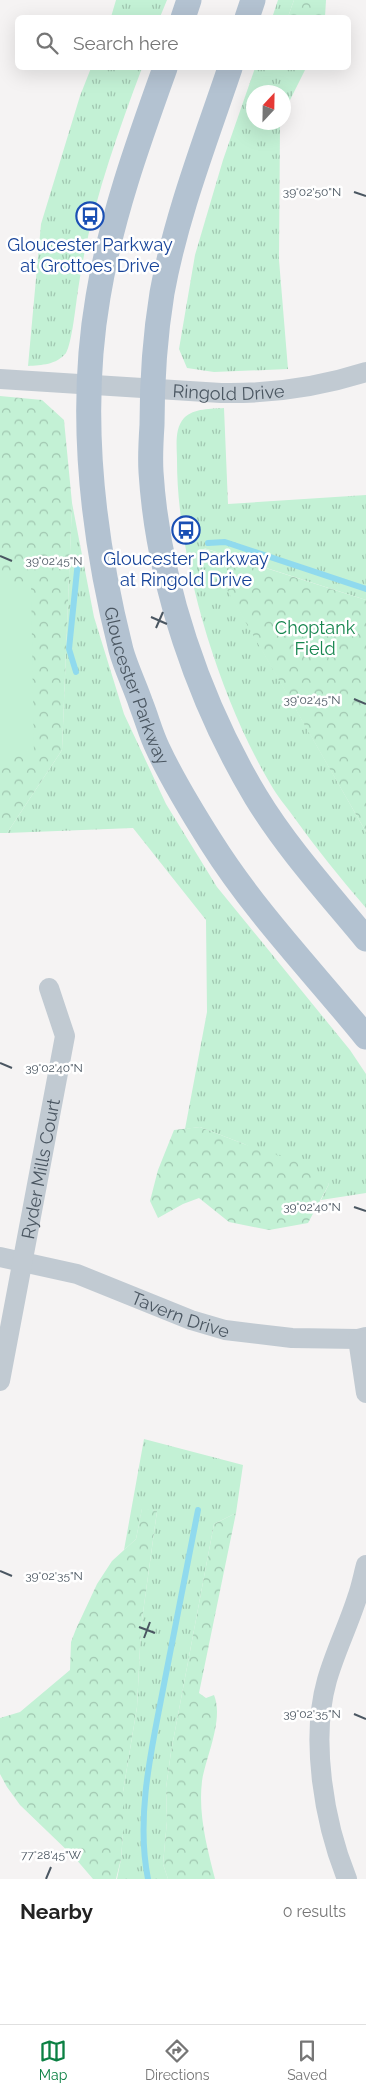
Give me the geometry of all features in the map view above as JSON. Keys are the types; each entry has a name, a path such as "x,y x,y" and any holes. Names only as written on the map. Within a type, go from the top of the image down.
{"main road":[{"path":"184,15 189,0"},
{"path":"249,15 253,0"},
{"name":"Gloucester Parkway","path":"164,70 132,161 111,233 98,298 88,384 90,448 96,522 122,652 158,748 212,843 249,897 366,1037"},
{"path":"229,70 178,225 162,294 152,389 150,471 160,540 168,579 188,646 214,716 257,798 311,874 366,939"}],"street":[{"name":"Ringold Drive","path":"0,379 221,393 281,391 336,382 366,372"},
{"name":"Ryder Mills Court","path":"0,1381 65,1036 49,988"},
{"name":"Tavern Drive","path":"0,1258 24,1261 77,1274 192,1320 225,1330 292,1338 362,1338"},
{"path":"362,1338 366,1393"},
{"path":"347,1879 337,1854 326,1809 318,1736 326,1681 358,1598 366,1564"}],"green space":[{"path":"116,0 167,0 161,15 112,15"},
{"path":"278,0 294,0 289,15 273,15"},
{"path":"294,0 326,0 325,15 289,15"},
{"path":"90,70 141,70 122,122 96,205 83,261 68,348 66,353 58,360 44,365 28,366 41,224 80,96"},
{"path":"254,70 305,70 291,98 291,85 249,85"},
{"path":"246,94 246,130 280,130 279,260 288,369 214,372 187,368 179,349 195,255 223,160"},
{"path":"0,396 42,400 64,420 72,503 62,750 7,833 0,833"},
{"path":"224,408 228,504 366,495 366,600 204,548 366,832 366,908 319,851 271,785 252,751 235,713 205,629 193,585 185,542 179,500 177,438 181,422 188,415 203,410"},
{"path":"72,503 94,617 124,714 166,804 217,887 350,1050 366,1074 366,1193 321,1200 329,1184 244,1144 200,1127 185,1129 207,1012 206,920 133,828 7,833 62,750"},
{"name":"Choptank Field","path":"203,548 366,600 366,832"},
{"path":"0,583 31,583 34,756 0,756"},
{"path":"200,1127 299,1162 329,1184 308,1223 269,1230 229,1222 199,1198 183,1204 158,1218 150,1201 158,1170 174,1130"},
{"path":"144,1439 243,1465 236,1513 214,1524 171,1752 166,1788 167,1821 163,1864 168,1879 117,1879 123,1833 123,1792 137,1707 141,1627 157,1511 142,1509 136,1539 124,1550"},
{"path":"142,1508 157,1511 141,1627 137,1707 123,1792 121,1859 116,1879 93,1879 75,1858 20,1805 7,1787 0,1774 0,1718 20,1712 70,1670 71,1642 76,1629 97,1584 112,1561 136,1539"},
{"path":"236,1513 199,1693 206,1698 214,1695 217,1705 216,1727 204,1771 201,1794 204,1831 215,1879 168,1879 163,1864 167,1821 166,1788 171,1752 214,1524"}],"waterway":[{"path":"208,543 225,542 366,589"},
{"path":"76,672 69,649 78,561"},
{"path":"148,1879 143,1829 147,1779 155,1728 198,1510"}],"place":[{"name":"Gloucester Parkway at Grottoes Drive","path":"90,216"},
{"name":"Gloucester Parkway at Ringold Drive","path":"186,530"}]}
